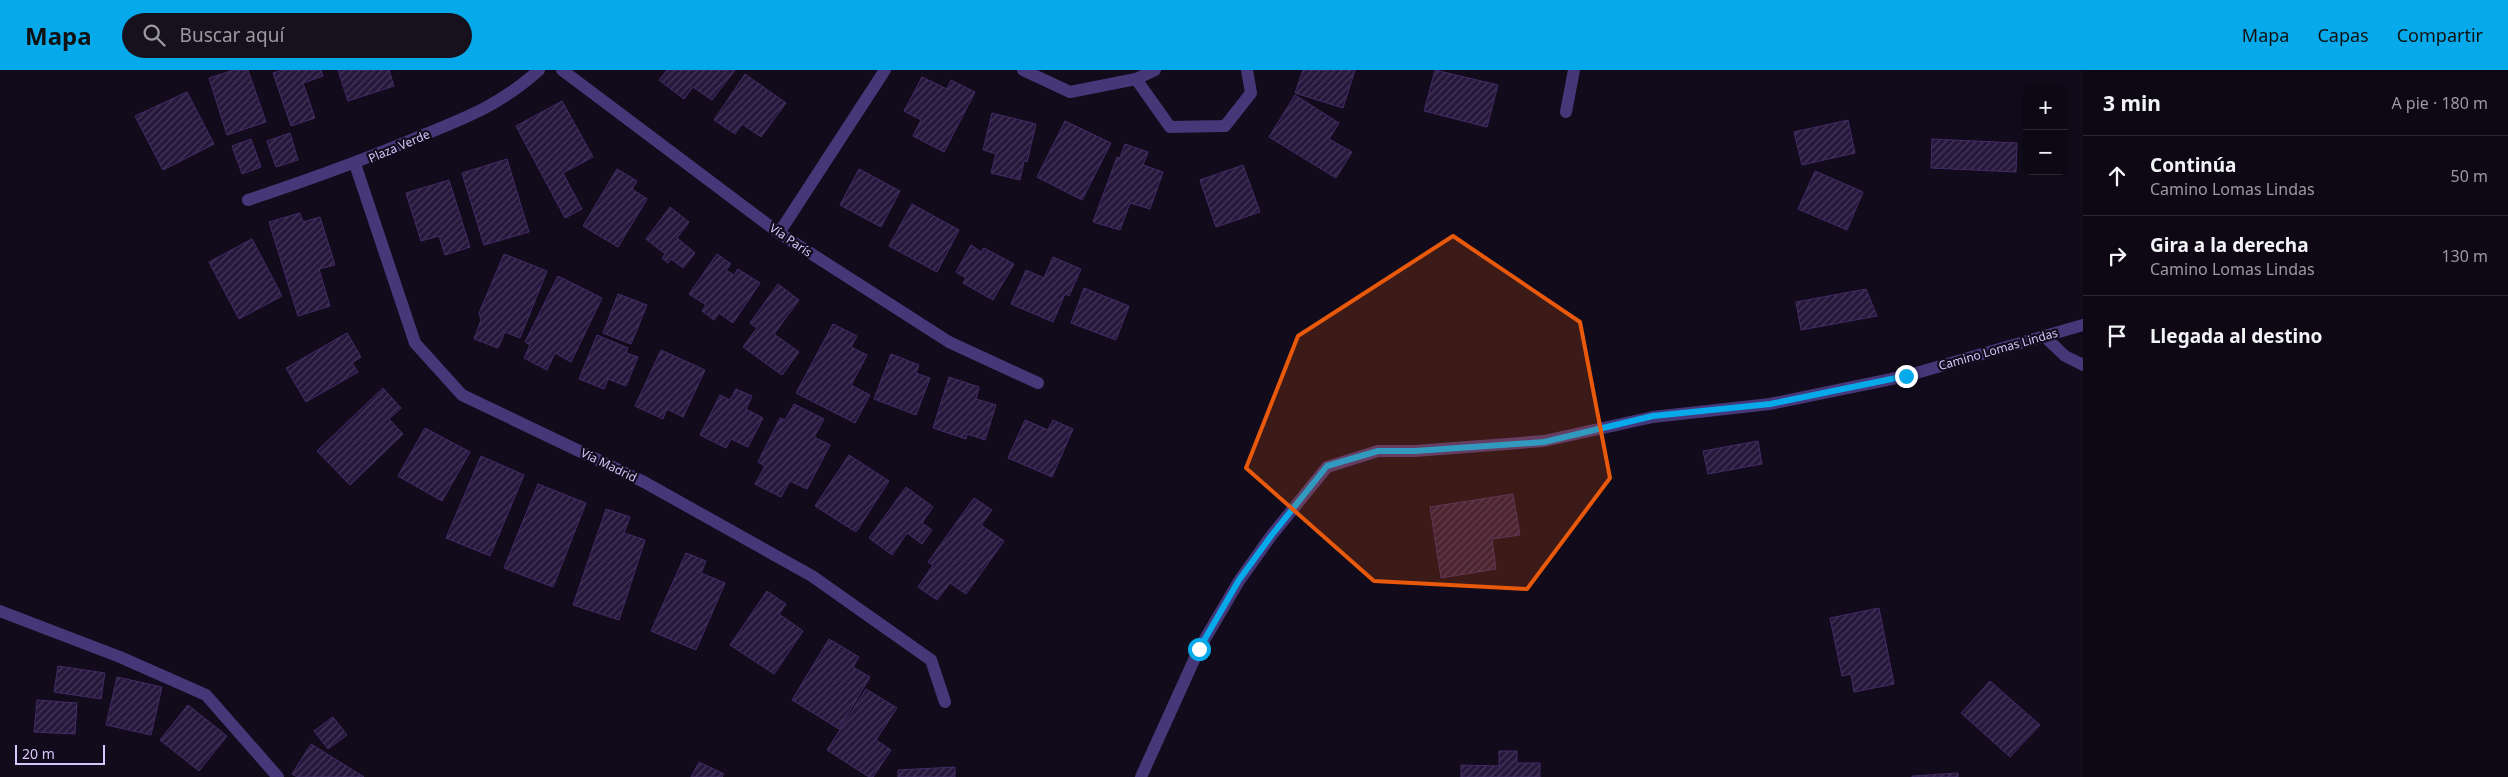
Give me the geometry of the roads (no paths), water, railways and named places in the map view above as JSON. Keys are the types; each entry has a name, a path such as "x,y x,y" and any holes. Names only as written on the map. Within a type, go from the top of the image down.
{"street":[{"name":"Plaza Verde","path":"248,200 355,164 488,108 520,86 538,70"},
{"name":"Vía París","path":"562,70 779,233 949,342 1038,383"},
{"path":"779,233 885,70"},
{"path":"1023,70 1070,92 1136,79 1154,70"},
{"path":"1136,79 1170,127 1225,126 1251,93 1247,70"},
{"path":"1566,112 1574,70"},
{"name":"Vía Madrid","path":"355,164 415,343 462,395 644,482 812,576 932,660 945,702"},
{"name":"Camino Lomas Lindas","path":"1141,777 1199,649 1239,580 1271,536 1327,466 1378,451 1415,451 1544,442 1653,416 1770,404 1906,376 2083,325"},
{"path":"2044,336 2065,356 2083,364"},
{"path":"0,611 120,656 206,695 278,777"}]}
